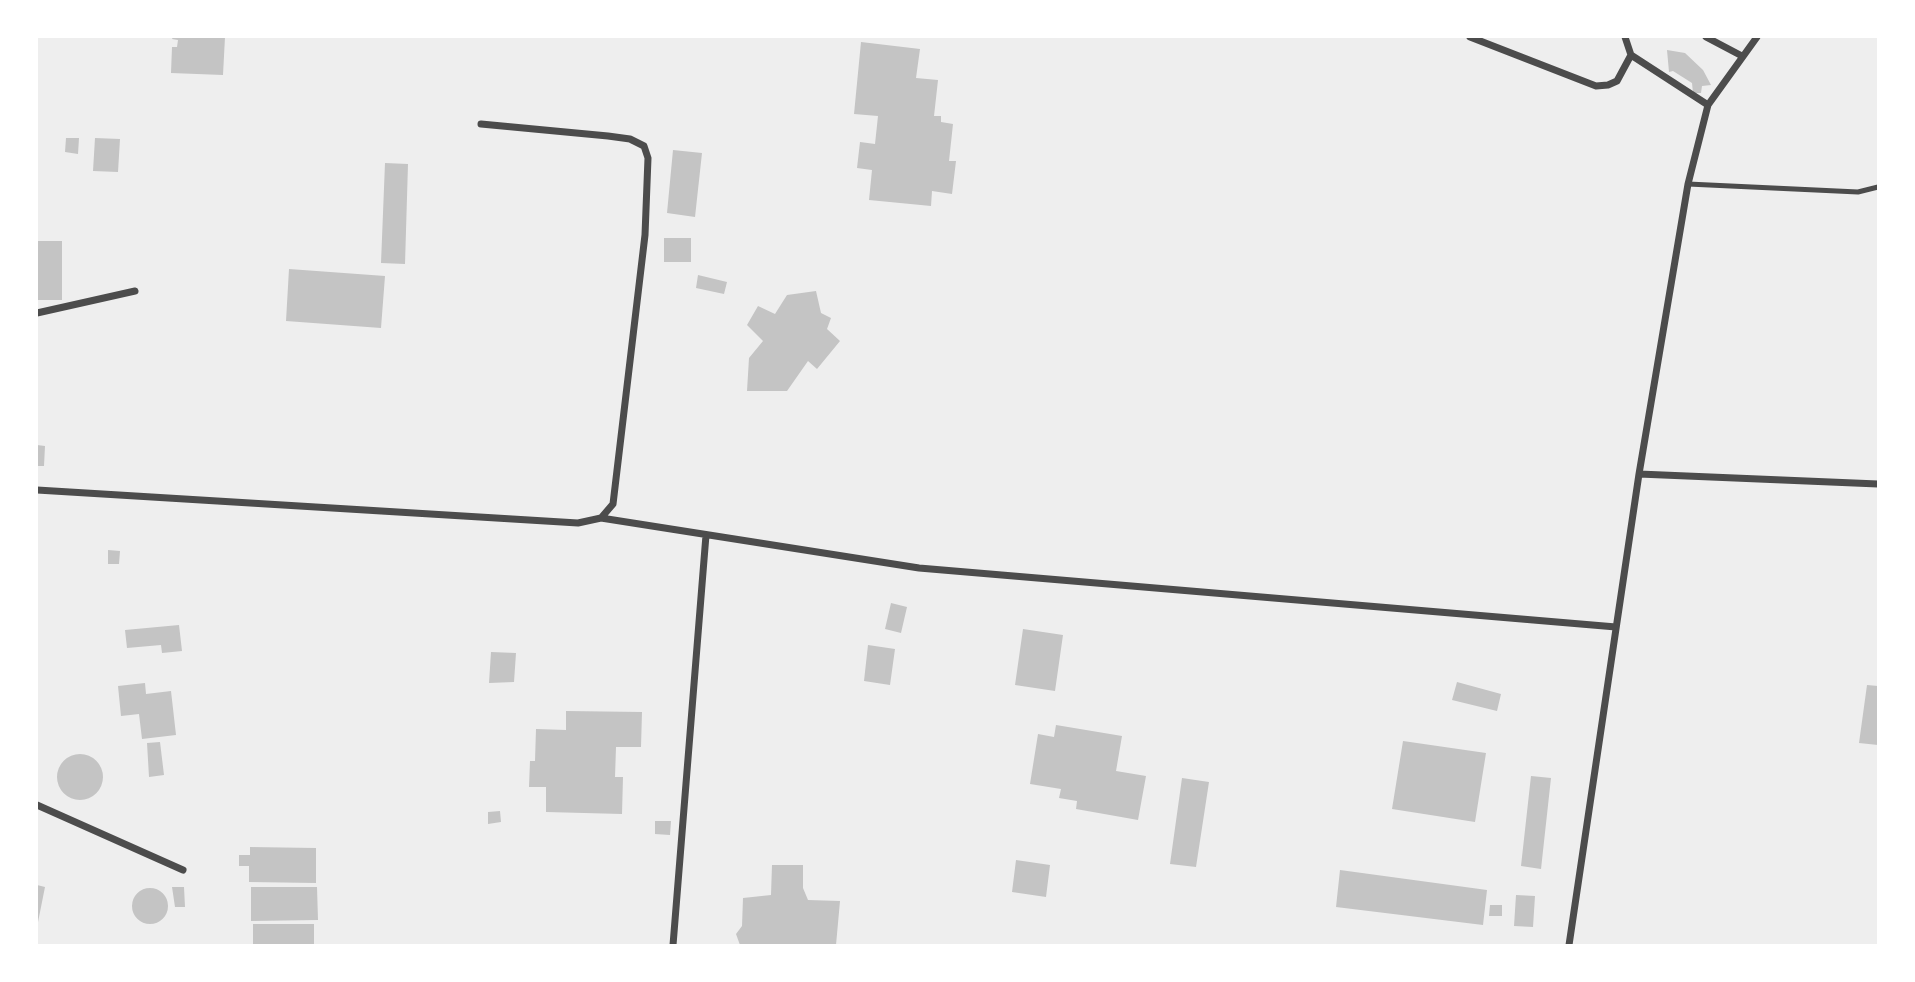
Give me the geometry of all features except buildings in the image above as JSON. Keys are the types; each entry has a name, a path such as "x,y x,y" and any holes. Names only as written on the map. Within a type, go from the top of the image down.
{"street":[{"path":"1470,37 1596,86 1618,81 1631,55"},
{"path":"1625,37 1631,55 1708,104"},
{"path":"1706,37 1742,56"},
{"path":"1569,945 1639,474 1688,184 1708,104 1757,37"},
{"path":"481,124 629,138 645,146 648,158 645,235 637,303 613,504 601,518"},
{"path":"37,313 135,291"},
{"path":"1639,474 1878,484"},
{"path":"37,490 579,523 601,518 919,568 1616,627"},
{"path":"673,945 706,535"},
{"path":"37,806 183,870"}],"lane":[{"path":"1688,184 1858,192 1878,187"}],"shaded area":[{"path":"37,37 1878,37 1878,945 37,945"}]}
